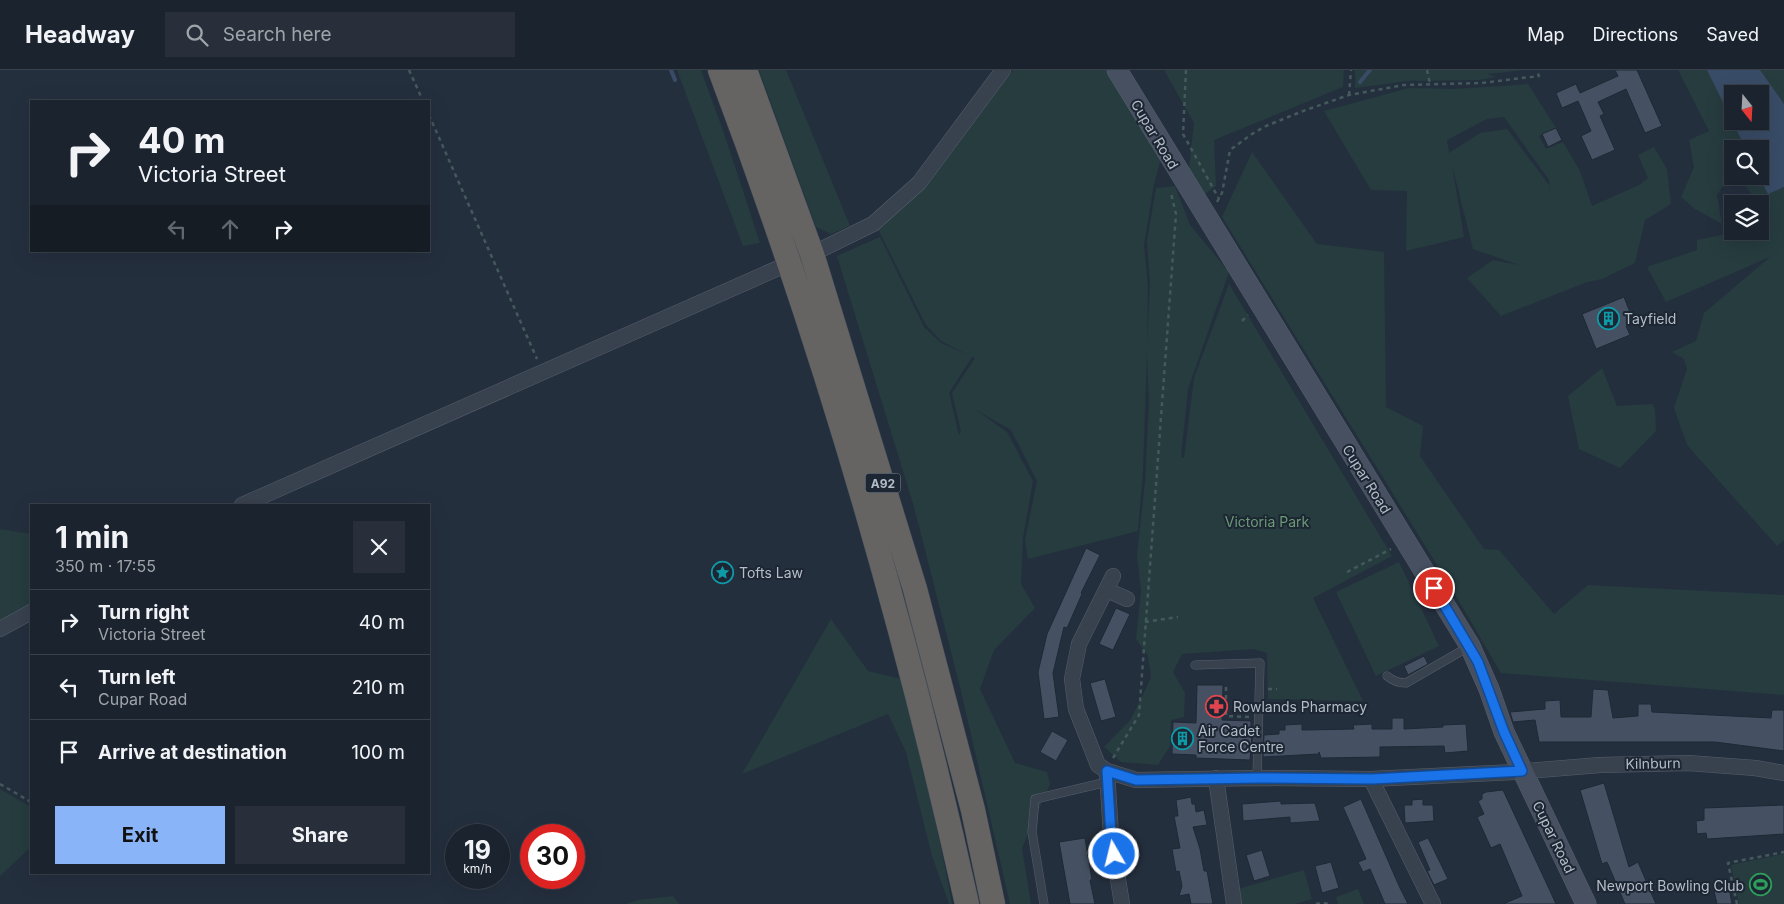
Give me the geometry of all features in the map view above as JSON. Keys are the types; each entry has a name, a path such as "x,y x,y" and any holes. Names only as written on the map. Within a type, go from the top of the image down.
{"highway":[{"name":"A92","path":"720,70 790,263 872,525 917,688 967,904"},
{"name":"A92","path":"745,70 812,254 915,589 973,810 993,904"}],"main road":[{"name":"Cupar Road","path":"1117,70 1470,646 1489,689 1504,732 1586,904"}],"street":[{"path":"812,254 873,224 919,183 1003,70"},
{"path":"244,504 790,263"},
{"path":"1122,904 1111,836 1109,771 1098,764 1076,709 1072,679 1079,644 1110,583 1127,599"},
{"path":"0,629 30,613"},
{"name":"Kilnburn","path":"1109,771 1136,780 1216,778 1372,779 1600,765 1688,763 1755,768 1784,773"},
{"path":"1216,778 1234,904"},
{"path":"1372,779 1433,904"}],"lane":[{"path":"1387,676 1398,683 1406,682 1470,646"},
{"path":"1195,665 1260,663 1258,778"},
{"path":"1044,904 1032,832 1035,799 1109,771"}],"path":[{"path":"409,70 423,100"},
{"path":"1186,70 1183,134 1219,198"},
{"path":"1349,95 1351,70"},
{"path":"1427,70 1430,84"},
{"path":"1207,218 1222,193 1230,150 1266,126 1349,95 1404,85 1481,83 1539,76 1536,70"},
{"path":"430,117 543,372"},
{"path":"1109,771 1138,716 1176,214 1170,190"},
{"path":"1347,572 1377,557"},
{"path":"1145,622 1178,617"},
{"path":"1226,687 1226,716 1253,717"},
{"path":"0,784 30,801"},
{"path":"1737,904 1728,863 1784,852"},
{"path":"1316,904 1331,904"}],"green space":[{"path":"677,70 701,70 760,243 743,246"},
{"path":"759,70 786,70 850,226 831,234 816,227"},
{"name":"Victoria Park","path":"1013,70 1106,70 1161,158 1154,184 1144,245 1148,287 1147,345 1150,285 1147,241 1156,188 1175,186 1190,225 1229,272 1188,389 1181,457 1184,458 1194,378 1229,284 1392,556 1313,598 1363,701 1268,699 1267,653 1253,649 1182,654 1173,672 1185,693 1184,717 1171,720 1170,746 1158,765 1121,762 1104,747 1131,719 1151,678 1148,656 1136,639 1141,591 1137,555 1145,482 1149,400 1147,353 1143,470 1138,531 1028,559 1025,540 1037,481 1011,430 976,410 1007,432 1033,481 1023,538 1021,584 1035,608 994,650 980,689 1015,763 1047,772 1050,784 1022,848 1031,904 1010,904 960,687 914,507 837,256 880,237 924,327 941,343 968,355 941,341 926,325 878,229 918,194","holes":["972,357 975,358 952,393 961,432 959,435 949,393"]},
{"path":"1164,70 1344,70 1343,87 1214,140 1216,186 1205,194 1188,175 1194,123"},
{"path":"1355,70 1524,70 1488,74 1496,77 1479,80 1415,81 1417,80 1355,88"},
{"path":"1678,70 1784,70 1784,540 1777,546 1687,445 1674,408 1687,369 1684,359 1672,352 1696,341 1704,313 1770,257 1666,302 1647,267 1697,250 1697,240 1724,234 1724,240 1769,240 1769,195 1752,195 1745,185 1769,185 1769,140 1724,140 1724,184 1717,195 1722,224 1695,209 1681,197 1694,167 1689,140 1709,131"},
{"path":"1528,84 1556,128 1539,136 1546,149 1563,142 1580,171 1592,206 1639,185 1648,178 1638,155 1654,147 1667,169 1671,204 1645,220 1635,263 1602,279 1587,282 1501,316 1467,278 1493,260 1519,265 1473,249 1452,165 1464,237 1406,251 1407,191 1371,190 1324,111 1409,88 1455,89","holes":["1504,117 1549,180 1550,192 1549,185 1507,129 1480,133 1449,153 1447,140 1487,119"]},
{"path":"1252,152 1317,244 1384,252 1386,407 1423,426 1420,456 1484,549 1499,550 1554,614 1588,585 1784,595 1784,695 1501,673 1450,586 1222,217"},
{"path":"1602,368 1617,406 1653,404 1655,410 1656,431 1620,468 1579,449 1568,396"},
{"path":"0,529 30,534 30,607 0,623"},
{"path":"1399,562 1439,646 1376,676 1336,592"},
{"path":"831,619 868,671 901,679 929,791 952,904 949,904 932,856 906,752 888,714 742,774"},
{"path":"0,789 30,806 30,848 0,876"},
{"name":"Newport Bowling Club","path":"1784,854 1784,904 1739,904 1731,865"},
{"path":"1304,870 1312,899 1295,904 1240,904 1238,889"},
{"path":"1358,889 1364,904 1338,904 1336,897"},
{"path":"673,896 679,904 626,904 638,900"}],"water":[{"path":"1707,70 1760,70 1784,104 1784,187 1768,194 1764,185 1769,185 1769,140 1742,140 1736,130 1769,130 1769,85 1724,85 1724,105"}],"building":[{"path":"1615,70 1637,70 1662,126 1645,133 1626,89 1598,102 1604,114 1600,116 1615,150 1592,160 1581,136 1591,131 1578,101 1562,108 1556,93 1576,84 1580,93 1618,76"},
{"path":"1556,128 1562,140 1548,147 1542,134"},
{"name":"Tayfield","path":"1624,297 1634,323 1626,326 1630,335 1596,349 1582,314"},
{"path":"1086,548 1100,555 1081,593 1067,628 1064,627 1053,673 1059,717 1044,719 1038,672 1047,634"},
{"path":"1116,608 1130,614 1113,650 1099,644"},
{"path":"1424,656 1428,664 1408,675 1404,666"},
{"path":"1105,679 1116,717 1101,721 1090,683"},
{"path":"1197,685 1223,685 1222,720 1251,721 1250,760 1196,758 1196,755 1172,754 1173,722 1196,723"},
{"path":"1593,689 1608,690 1613,718 1638,716 1638,704 1651,704 1652,712 1771,718 1772,710 1784,710 1784,751 1715,742 1539,742 1535,720 1513,722 1510,712 1545,709 1545,701 1560,700 1561,717 1591,717"},
{"path":"1392,718 1404,718 1404,729 1466,724 1468,751 1445,753 1444,746 1380,747 1380,757 1321,758 1319,752 1319,754 1263,757 1264,735 1279,734 1279,730 1285,730 1285,725 1302,724 1302,730 1354,729 1353,725 1372,724 1372,729 1392,729"},
{"path":"1052,731 1068,740 1056,761 1040,752"},
{"path":"1604,783 1629,867 1638,862 1656,904 1625,904 1607,862 1602,864 1580,790"},
{"path":"1503,790 1556,904 1503,904 1522,896 1500,844 1491,848 1477,817 1484,814 1478,801 1482,799 1482,794"},
{"path":"1191,797 1192,804 1195,804 1196,812 1204,810 1207,825 1193,827 1204,871 1207,871 1213,904 1191,904 1189,894 1179,896 1182,886 1179,871 1176,872 1172,849 1180,848 1174,816 1178,816 1176,800"},
{"path":"1361,799 1408,904 1385,904 1370,869 1363,872 1358,862 1366,859 1343,807"},
{"path":"1423,799 1423,805 1433,805 1434,821 1405,823 1404,805 1412,805 1412,800"},
{"path":"1281,801 1281,804 1315,803 1320,821 1290,823 1290,817 1243,821 1242,804"},
{"path":"1784,805 1784,834 1707,839 1706,833 1697,834 1696,821 1704,820 1704,808"},
{"path":"1085,838 1095,904 1070,904 1059,842"},
{"path":"1428,838 1448,879 1434,885 1427,871 1430,870 1418,842"},
{"path":"1262,850 1270,876 1254,881 1246,855"},
{"path":"1331,862 1339,888 1322,893 1315,866"},
{"name":"Newport Bowling Club","path":"1729,887 1732,904 1717,904 1714,891"}],"waterway":[{"path":"671,70 675,80"},
{"path":"1360,82 1370,70"}],"place":[{"name":"Tayfield","path":"1608,318"},
{"name":"Tofts Law","path":"723,572"},
{"name":"Rowlands Pharmacy","path":"1217,706"},
{"name":"Air Cadet Force Centre","path":"1182,738"},
{"name":"Newport Bowling Club","path":"1760,885"}],"route":[{"path":"1114,854 1107,771 1136,780 1372,779 1522,771 1504,732 1478,662 1434,588"}]}
